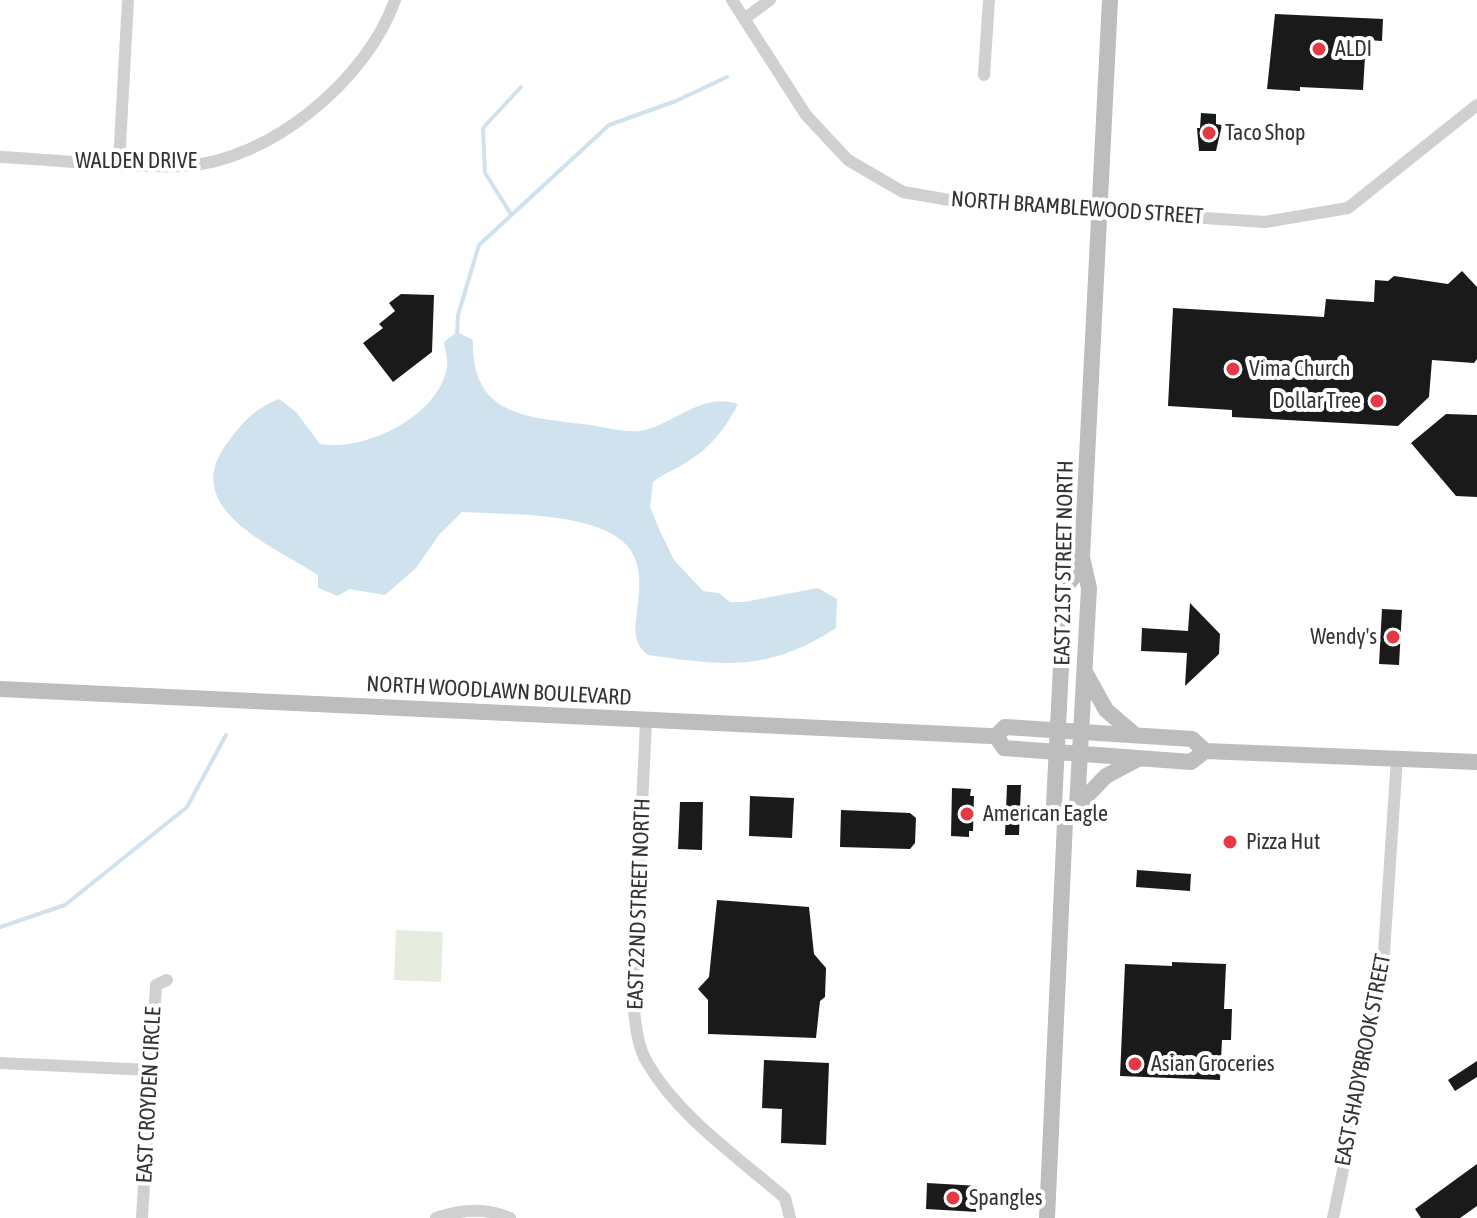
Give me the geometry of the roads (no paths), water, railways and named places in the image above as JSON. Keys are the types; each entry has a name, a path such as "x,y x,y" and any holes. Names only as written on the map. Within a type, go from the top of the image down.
{"main road":[{"name":"EAST 21ST STREET NORTH","path":"1077,806 1089,588 1082,565 1110,0"},
{"path":"1065,822 1054,805 1065,588 1068,579 1082,565"},
{"path":"1085,670 1106,710 1134,734"},
{"name":"NORTH WOODLAWN BOULEVARD","path":"0,689 996,736 1005,727 1192,739 1205,751"},
{"name":"NORTH WOODLAWN BOULEVARD","path":"996,736 1004,748 1191,762 1205,751 1477,762"},
{"path":"1047,1218 1065,822 1106,776 1139,758"}],"street":[{"path":"119,163 128,0"},
{"name":"WALDEN DRIVE","path":"0,157 185,166 223,159 272,137 324,102 361,63 395,0"},
{"name":"NORTH BRAMBLEWOOD STREET","path":"732,0 806,115 848,160 903,192 961,202 1265,222 1348,208 1477,105"},
{"path":"744,19 770,0"},
{"path":"984,75 989,0"},
{"name":"EAST 22ND STREET NORTH","path":"646,721 633,983 636,1029 646,1062 677,1104 785,1198 790,1218"},
{"name":"EAST SHADYBROOK STREET","path":"1333,1218 1382,982 1397,758"},
{"name":"EAST CROYDEN CIRCLE","path":"142,1218 156,985 167,980"},
{"path":"0,1063 150,1070"},
{"path":"436,1218 460,1209 499,1213 510,1218"}],"water":[{"path":"457,332 473,340 475,366 482,385 493,399 508,409 526,415 639,431 713,402 738,404 710,444 653,482 650,507 659,529 674,560 703,591 719,593 730,602 744,602 818,588 837,599 836,628 812,642 767,659 723,663 648,655 639,645 636,635 638,570 634,556 622,541 604,530 582,523 530,515 462,512 439,535 416,568 385,595 349,589 338,596 318,588 318,575 256,537 222,505 214,486 215,465 228,442 256,411 279,399 296,412 320,444 338,445 378,436 416,415 431,400 447,366 444,342"}],"waterway":[{"path":"457,335 458,315 479,245 609,125 676,101 727,77"},
{"path":"511,214 485,173 483,128 521,87"},
{"path":"0,927 65,905 187,807 226,735"}],"place":[{"name":"ALDI","path":"1319,49"},
{"name":"Taco Shop","path":"1209,133"},
{"name":"Vima Church","path":"1233,369"},
{"name":"Dollar Tree","path":"1377,401"},
{"name":"Wendy's","path":"1393,637"},
{"name":"American Eagle","path":"967,814"},
{"name":"Pizza Hut","path":"1230,842"},
{"name":"Asian Groceries","path":"1135,1064"},
{"name":"Spangles","path":"953,1198"}]}
